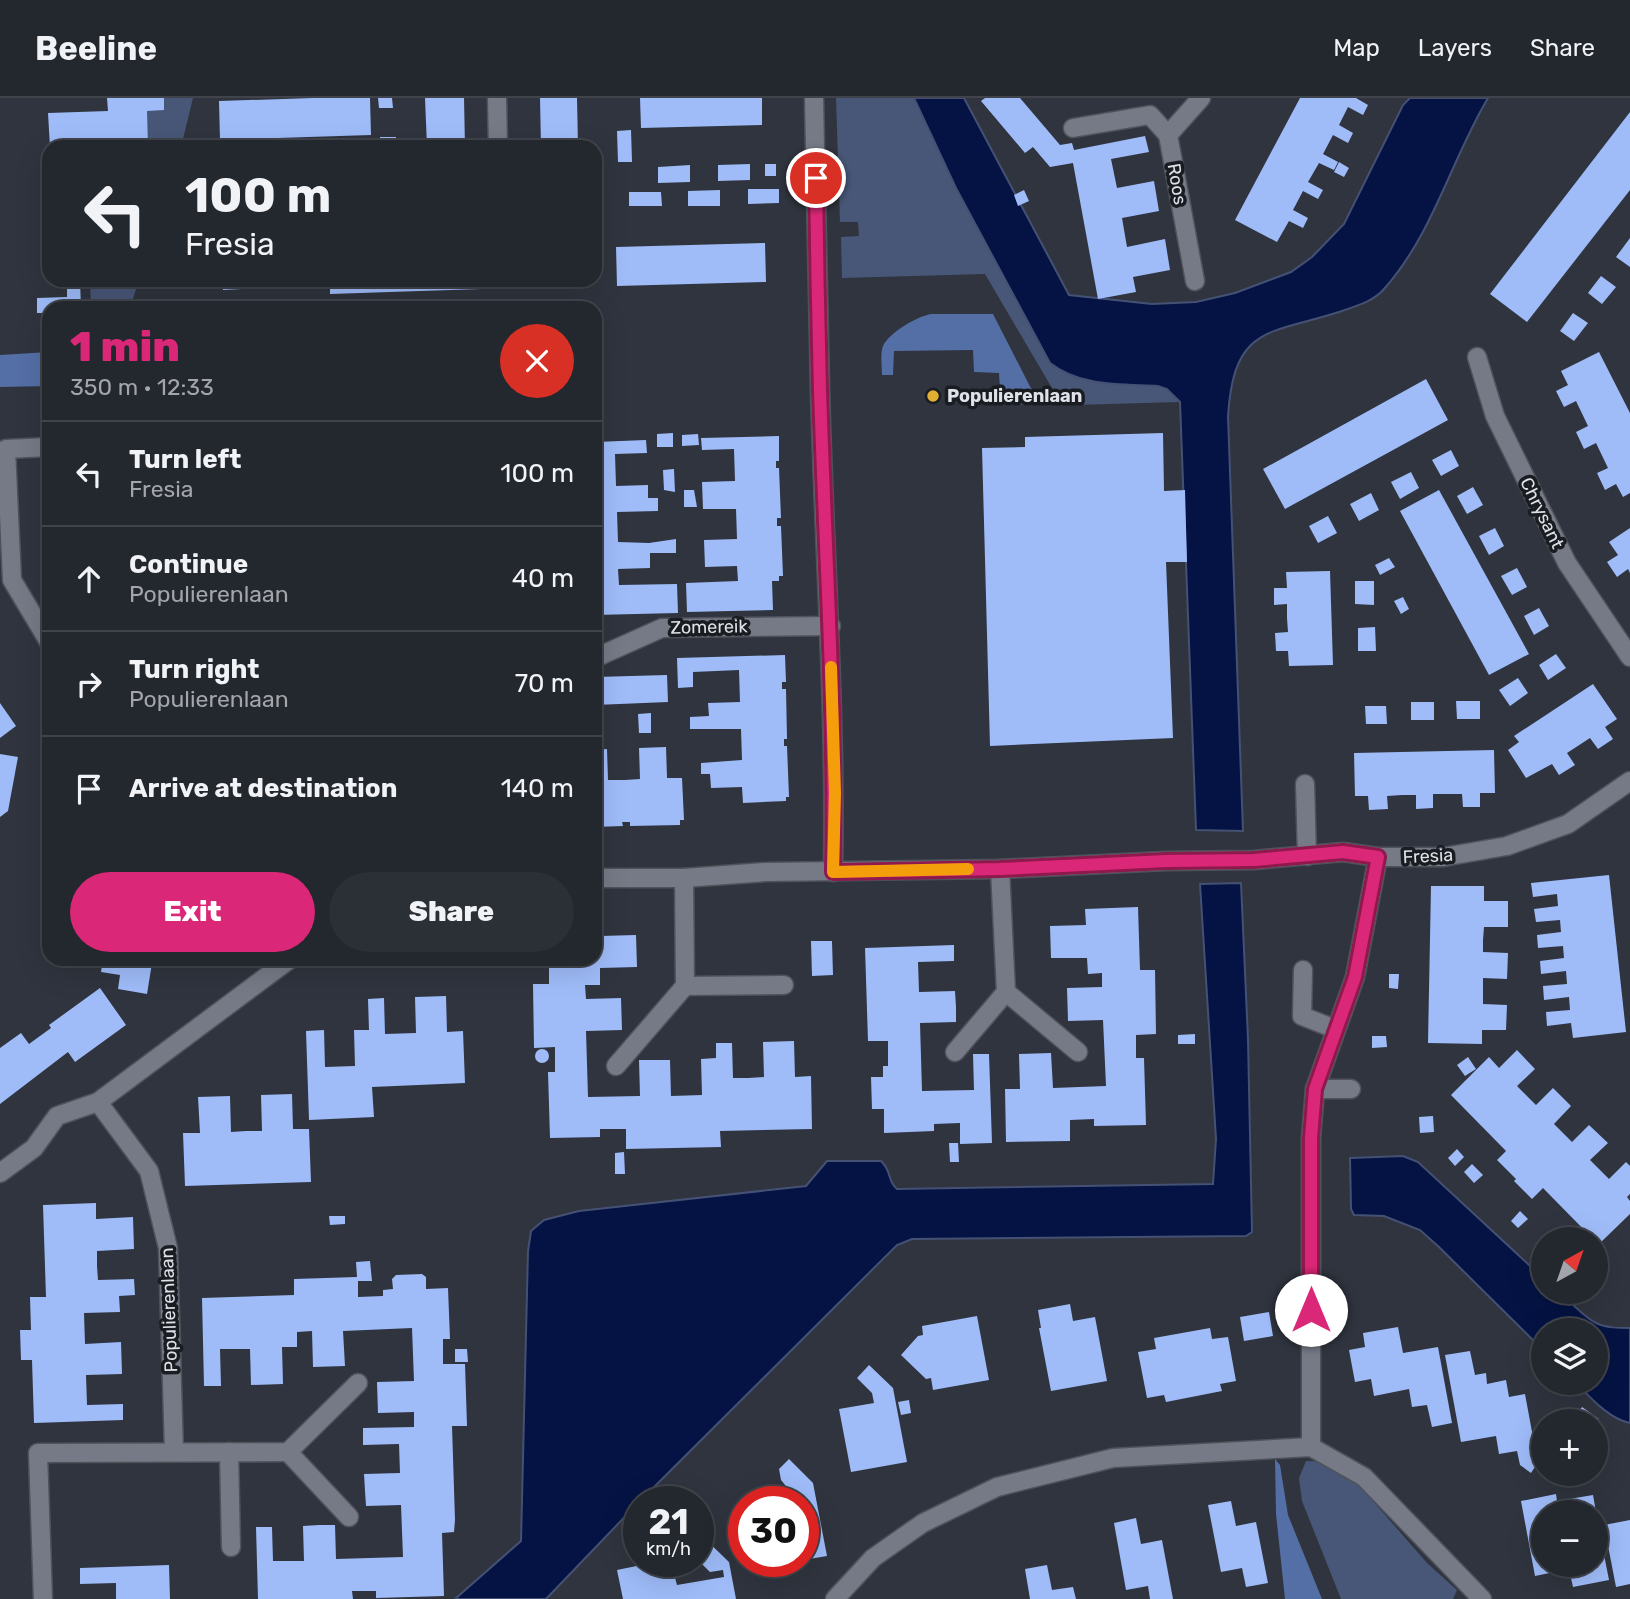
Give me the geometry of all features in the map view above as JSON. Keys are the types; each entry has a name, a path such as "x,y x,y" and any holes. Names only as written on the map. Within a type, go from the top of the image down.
{"street":[{"path":"497,98 498,140"},
{"path":"814,98 820,389 831,626 835,793 833,872"},
{"path":"1073,128 1150,115 1168,135 1201,98"},
{"name":"Roos","path":"1168,135 1195,281"},
{"name":"Chrysant","path":"1477,357 1495,416 1567,563 1630,657"},
{"path":"42,447 6,449 12,580 42,630"},
{"name":"Zomereik","path":"602,655 662,628 831,626"},
{"name":"Fresia","path":"1000,869 1307,856 1343,852 1378,857 1443,857 1507,846 1568,824 1630,781"},
{"path":"1305,784 1307,856"},
{"path":"1311,1447 1311,1138 1315,1089 1355,977 1378,857"},
{"path":"602,878 684,878 766,872 1000,869 1006,992 955,1052"},
{"path":"616,1066 685,986 684,878"},
{"path":"0,1174 34,1148 57,1116 98,1102 276,966"},
{"path":"1303,971 1302,1016 1335,1029"},
{"path":"685,986 784,985"},
{"path":"1006,992 1078,1052"},
{"path":"1315,1089 1351,1089"},
{"name":"Populierenlaan","path":"98,1102 149,1171 168,1248 174,1452"},
{"path":"43,1599 38,1453 288,1451 358,1383"},
{"path":"835,1599 873,1558 913,1530 997,1487 1113,1458 1311,1447 1364,1477 1480,1599"},
{"path":"288,1451 349,1517"},
{"path":"229,1452 231,1547"}],"shaded area":[{"path":"112,98 193,98 183,140 111,140"},
{"path":"836,98 914,98 956,188 1050,363 1075,376 1102,383 1158,386 1167,389 1180,402 1074,405 1059,400 985,274 842,278 841,237 859,236 858,222 840,222"},
{"path":"914,98 964,98 1069,295 1152,304 1196,302 1235,293 1291,272 1312,257 1344,224 1403,105 1410,98 1488,98 1416,245 1384,289 1359,305 1260,338 1247,349 1238,364 1228,416 1243,831 1196,830 1180,402 1167,389 1158,386 1102,383 1062,371 1050,363 956,188"},
{"path":"90,287 137,287 132,301 91,301"},
{"path":"931,314 993,314 1039,404 1001,405 999,373 974,372 973,350 894,351 893,375 882,375 882,353 886,341 904,326"},
{"path":"42,352 42,386 0,387 0,355"},
{"path":"1241,883 1252,1232 1246,1236 912,1239 897,1245 655,1486 623,1486 623,1519 546,1599 455,1599 521,1541 528,1251 531,1231 544,1220 579,1211 806,1186 827,1161 881,1161 897,1189 1213,1184 1216,1139 1200,884"},
{"path":"1403,1156 1418,1162 1531,1267 1531,1304 1572,1304 1588,1318 1531,1318 1531,1338 1420,1230 1384,1216 1354,1215 1351,1209 1350,1158"},
{"path":"1608,1326 1630,1328 1630,1423 1615,1417 1608,1413 1608,1409 1603,1409 1588,1395 1608,1395"},
{"path":"1275,1459 1280,1465 1288,1515 1322,1599 1285,1599 1276,1514"},
{"path":"1306,1461 1339,1462 1427,1563 1457,1590 1453,1599 1341,1599 1302,1501 1299,1478"}],"building":[{"path":"107,98 164,98 164,110 147,111 148,140 50,140 48,113 108,111"},
{"path":"370,98 371,135 220,140 219,101"},
{"path":"378,98 392,98 393,108 379,108"},
{"path":"425,98 464,98 465,140 427,140"},
{"path":"540,98 577,98 578,140 541,140"},
{"path":"640,98 762,98 762,125 641,128"},
{"path":"985,98 1020,98 1060,145 1072,143 1074,150 1145,136 1149,152 1111,159 1117,188 1154,181 1159,211 1122,218 1127,247 1165,239 1170,270 1133,277 1136,292 1098,299 1073,163 1050,167 1033,147 1025,153 981,101"},
{"path":"1300,98 1356,98 1368,105 1363,115 1348,107 1339,125 1353,133 1348,143 1333,135 1323,154 1338,162 1334,170 1319,163 1308,182 1323,190 1318,199 1303,191 1293,210 1308,218 1303,228 1289,221 1277,242 1235,220"},
{"path":"1630,112 1630,190 1527,322 1490,294"},
{"path":"631,130 632,162 618,162 617,131"},
{"path":"380,137 396,137 396,140 380,140"},
{"path":"1339,162 1349,168 1344,177 1334,172"},
{"path":"750,164 750,180 718,181 718,165"},
{"path":"765,164 776,164 776,176 765,176"},
{"path":"690,165 690,182 658,183 658,167"},
{"path":"748,189 779,189 779,203 748,204"},
{"path":"720,190 720,206 688,206 688,191"},
{"path":"1024,190 1029,201 1018,206 1014,195"},
{"path":"629,192 661,192 662,206 629,206"},
{"path":"1630,238 1630,267 1616,257"},
{"path":"765,243 766,282 617,286 616,247"},
{"path":"1601,276 1616,287 1602,304 1588,293"},
{"path":"67,287 80,287 81,301 42,301 42,313 37,313 37,298 67,297"},
{"path":"223,287 262,287 262,288 223,290"},
{"path":"330,287 481,287 481,289 330,294"},
{"path":"1573,313 1588,323 1574,341 1560,331"},
{"path":"1599,352 1630,413 1630,493 1623,497 1616,484 1605,490 1597,473 1608,468 1596,443 1584,449 1576,432 1588,426 1576,401 1564,407 1556,391 1568,385 1561,371"},
{"path":"1426,379 1448,420 1285,509 1263,469"},
{"path":"673,433 673,447 657,447 657,434"},
{"path":"1163,433 1164,491 1185,490 1187,562 1166,562 1173,738 990,746 982,448 1025,447 1025,437"},
{"path":"698,434 699,445 682,446 682,435"},
{"path":"779,436 779,461 776,461 776,468 779,468 781,518 777,518 777,526 781,526 783,576 779,576 779,581 772,581 773,610 687,612 686,583 738,581 737,566 705,567 704,540 737,539 736,509 703,509 702,482 735,481 734,449 702,450 701,438"},
{"path":"646,440 647,453 615,454 616,486 648,485 648,498 658,498 658,511 617,512 618,542 649,543 676,539 676,553 650,553 650,568 618,569 619,585 677,584 678,613 602,615 602,442"},
{"path":"1451,450 1459,466 1441,476 1432,460"},
{"path":"674,469 675,492 664,490 663,470"},
{"path":"1411,472 1419,488 1400,499 1391,482"},
{"path":"1473,487 1483,505 1467,514 1457,496"},
{"path":"684,490 694,490 697,507 684,507"},
{"path":"1439,490 1529,654 1489,675 1400,511"},
{"path":"1371,493 1379,510 1359,521 1350,504"},
{"path":"1328,516 1337,533 1318,543 1309,526"},
{"path":"1495,528 1504,546 1489,555 1479,536"},
{"path":"1630,528 1630,573 1628,569 1617,577 1607,562 1618,555 1609,542"},
{"path":"1389,558 1395,567 1380,575 1375,565"},
{"path":"1517,568 1527,587 1512,595 1501,576"},
{"path":"1330,571 1333,665 1289,666 1288,651 1276,651 1275,633 1288,632 1287,604 1274,605 1274,588 1287,588 1286,572"},
{"path":"1355,581 1374,581 1374,605 1355,604"},
{"path":"1403,597 1409,609 1401,614 1394,601"},
{"path":"1539,608 1549,626 1534,635 1524,616"},
{"path":"1375,627 1376,651 1358,651 1358,628"},
{"path":"1556,654 1566,668 1548,680 1539,665"},
{"path":"785,655 786,682 782,682 782,689 786,689 787,739 784,739 784,746 787,746 789,797 786,797 786,801 743,803 742,787 711,788 710,774 701,774 701,763 742,760 741,729 690,729 690,717 709,716 708,703 740,702 739,670 693,672 693,687 678,688 677,658"},
{"path":"667,675 668,702 602,705 602,677"},
{"path":"1518,678 1528,693 1510,706 1499,690"},
{"path":"1593,684 1617,719 1605,727 1613,739 1598,749 1590,738 1567,753 1575,765 1559,775 1552,764 1526,778 1508,750 1519,742 1514,736"},
{"path":"1456,701 1480,701 1480,719 1457,719"},
{"path":"1411,702 1434,702 1434,720 1411,720"},
{"path":"0,703 16,726 0,738"},
{"path":"1365,706 1386,706 1387,724 1366,724"},
{"path":"651,713 651,733 639,733 638,714"},
{"path":"666,747 667,778 682,778 684,820 680,820 680,825 630,826 630,822 622,822 623,826 602,827 602,749 607,749 608,780 625,780 640,779 639,748"},
{"path":"1494,750 1495,793 1480,793 1480,807 1463,807 1462,794 1433,794 1433,808 1416,809 1416,795 1402,795 1387,796 1388,809 1369,810 1368,796 1355,796 1354,753"},
{"path":"0,754 18,757 8,811 0,817"},
{"path":"1609,875 1626,1032 1573,1038 1571,1023 1547,1026 1546,1012 1570,1010 1569,997 1544,1000 1543,986 1567,984 1566,971 1541,974 1540,961 1564,958 1563,946 1538,948 1537,935 1561,932 1560,920 1536,922 1534,909 1558,906 1557,894 1533,897 1531,883"},
{"path":"1431,886 1484,886 1484,901 1508,901 1508,927 1484,927 1483,940 1483,952 1508,953 1507,979 1483,978 1483,1004 1507,1005 1506,1030 1482,1030 1482,1044 1428,1043"},
{"path":"1138,907 1140,970 1155,970 1156,1034 1136,1035 1136,1058 1144,1058 1146,1125 1094,1126 1094,1119 1070,1120 1070,1141 1006,1142 1005,1089 1020,1089 1019,1054 1051,1053 1053,1088 1106,1086 1103,1020 1068,1021 1067,988 1102,987 1102,973 1088,974 1087,958 1051,958 1050,926 1086,925 1085,909"},
{"path":"636,935 637,967 600,968 600,985 585,985 586,999 621,998 622,1030 586,1031 588,1097 640,1096 639,1060 670,1060 671,1096 702,1095 701,1059 716,1058 716,1043 732,1043 733,1078 748,1078 764,1077 763,1042 794,1041 795,1077 811,1076 812,1129 720,1131 721,1147 626,1149 626,1129 600,1129 600,1137 550,1138 548,1072 555,1072 555,1047 534,1048 533,984 549,984 549,966 602,966 602,936"},
{"path":"811,941 832,941 833,975 812,976"},
{"path":"954,945 954,961 918,962 919,992 955,991 956,1007 956,1022 920,1023 922,1091 974,1090 973,1054 989,1054 992,1143 960,1144 960,1123 934,1124 934,1131 884,1133 884,1109 872,1109 871,1077 883,1077 883,1066 888,1066 888,1041 868,1041 865,948"},
{"path":"102,966 152,966 147,994 118,989 120,975 101,972"},
{"path":"1389,974 1399,974 1398,989 1389,988"},
{"path":"100,988 126,1025 75,1062 68,1052 0,1104 0,1048 21,1033 29,1044 51,1028 49,1025"},
{"path":"446,996 447,1032 463,1031 465,1083 372,1087 374,1117 309,1120 306,1031 324,1030 325,1067 355,1066 354,1030 369,1030 368,999 384,998 385,1034 416,1033 415,997"},
{"path":"1195,1034 1195,1044 1178,1044 1178,1035"},
{"path":"1372,1036 1386,1036 1387,1047 1372,1048"},
{"path":"539,1049 545,1049 549,1056 545,1063 539,1063 535,1059 535,1053"},
{"path":"1517,1050 1535,1069 1517,1086 1536,1105 1553,1088 1571,1106 1554,1124 1572,1142 1589,1125 1608,1143 1590,1160 1609,1179 1626,1162 1630,1166 1630,1194 1627,1197 1630,1201 1630,1214 1608,1235 1608,1227 1581,1227 1543,1188 1532,1199 1497,1160 1506,1151 1451,1095 1489,1057 1499,1068"},
{"path":"1468,1057 1476,1069 1465,1076 1457,1065"},
{"path":"292,1094 293,1129 309,1129 311,1182 185,1186 183,1133 200,1133 198,1097 230,1096 231,1132 262,1131 261,1095"},
{"path":"1433,1116 1434,1132 1420,1133 1419,1117"},
{"path":"949,1143 958,1143 959,1162 950,1162"},
{"path":"1457,1149 1464,1157 1455,1166 1448,1158"},
{"path":"624,1152 625,1174 615,1174 615,1153"},
{"path":"1472,1164 1483,1175 1474,1183 1464,1172"},
{"path":"96,1203 96,1219 133,1217 134,1249 97,1251 97,1266 98,1280 134,1279 135,1295 119,1296 120,1312 84,1313 85,1344 121,1342 122,1374 86,1375 87,1405 123,1404 123,1420 34,1423 32,1360 21,1360 20,1330 31,1330 30,1297 46,1297 43,1205"},
{"path":"1520,1211 1528,1219 1518,1228 1511,1221"},
{"path":"329,1216 345,1216 345,1224 330,1225"},
{"path":"370,1261 372,1281 358,1281 358,1297 383,1296 383,1290 393,1289 392,1279 396,1275 422,1274 426,1277 426,1289 448,1288 450,1339 443,1339 443,1364 465,1364 467,1426 452,1426 454,1532 442,1533 444,1596 376,1598 376,1591 352,1591 353,1599 258,1599 256,1527 272,1527 273,1561 304,1561 303,1526 319,1525 335,1525 336,1559 403,1557 401,1505 366,1506 364,1474 400,1473 399,1444 363,1445 363,1428 414,1427 414,1412 378,1413 377,1382 414,1381 412,1328 343,1331 345,1366 313,1367 312,1331 297,1332 297,1347 282,1347 283,1384 251,1385 250,1349 220,1349 221,1386 204,1386 202,1298 294,1295 294,1279 357,1277 356,1262"},
{"path":"1070,1304 1073,1321 1095,1317 1107,1381 1051,1391 1038,1310"},
{"path":"1269,1312 1273,1336 1244,1341 1240,1317"},
{"path":"977,1316 989,1380 933,1390 931,1378 926,1379 901,1355 918,1336 923,1335 922,1326"},
{"path":"1398,1327 1403,1353 1438,1347 1452,1423 1432,1427 1427,1405 1412,1407 1409,1389 1374,1396 1371,1379 1355,1382 1349,1350 1365,1347 1363,1333"},
{"path":"1210,1328 1212,1339 1228,1337 1236,1381 1220,1384 1222,1391 1166,1402 1164,1395 1147,1398 1138,1352 1156,1349 1154,1338"},
{"path":"455,1349 467,1349 468,1362 455,1362"},
{"path":"1470,1351 1475,1375 1486,1373 1487,1384 1506,1380 1509,1397 1525,1394 1531,1426 1531,1473 1520,1465 1517,1451 1499,1454 1496,1436 1461,1442 1445,1355"},
{"path":"869,1365 893,1388 907,1462 851,1472 839,1409 874,1403 872,1393 857,1378"},
{"path":"909,1400 911,1413 901,1415 898,1402"},
{"path":"789,1459 814,1486 786,1486 781,1480 779,1469"},
{"path":"1556,1494 1557,1500 1531,1500 1531,1555 1521,1501"},
{"path":"1593,1495 1594,1500 1563,1500"},
{"path":"1231,1501 1236,1526 1256,1522 1268,1583 1246,1587 1242,1568 1221,1572 1208,1505"},
{"path":"819,1514 827,1556 819,1557"},
{"path":"1136,1518 1141,1544 1162,1540 1173,1599 1150,1599 1148,1586 1126,1590 1114,1523"},
{"path":"1630,1520 1630,1584 1616,1587 1608,1546 1608,1524"},
{"path":"714,1548 728,1561 728,1577 732,1577 736,1599 623,1599 617,1570 623,1569 623,1577 675,1577 677,1585 724,1577 723,1570 714,1571"},
{"path":"169,1565 170,1599 116,1599 116,1583 80,1584 80,1568"},
{"path":"1047,1565 1052,1590 1073,1587 1076,1599 1030,1599 1025,1569"},
{"path":"1608,1575 1609,1580 1573,1587 1571,1577"}],"slow traffic":[{"path":"831,667 835,793 833,872 968,869"}],"place":[{"name":"Populierenlaan","path":"933,396"}],"route":[{"path":"816,178 820,389 835,793 833,872 1254,860 1343,852 1378,857 1355,977 1315,1089 1311,1138 1311,1310"}]}
